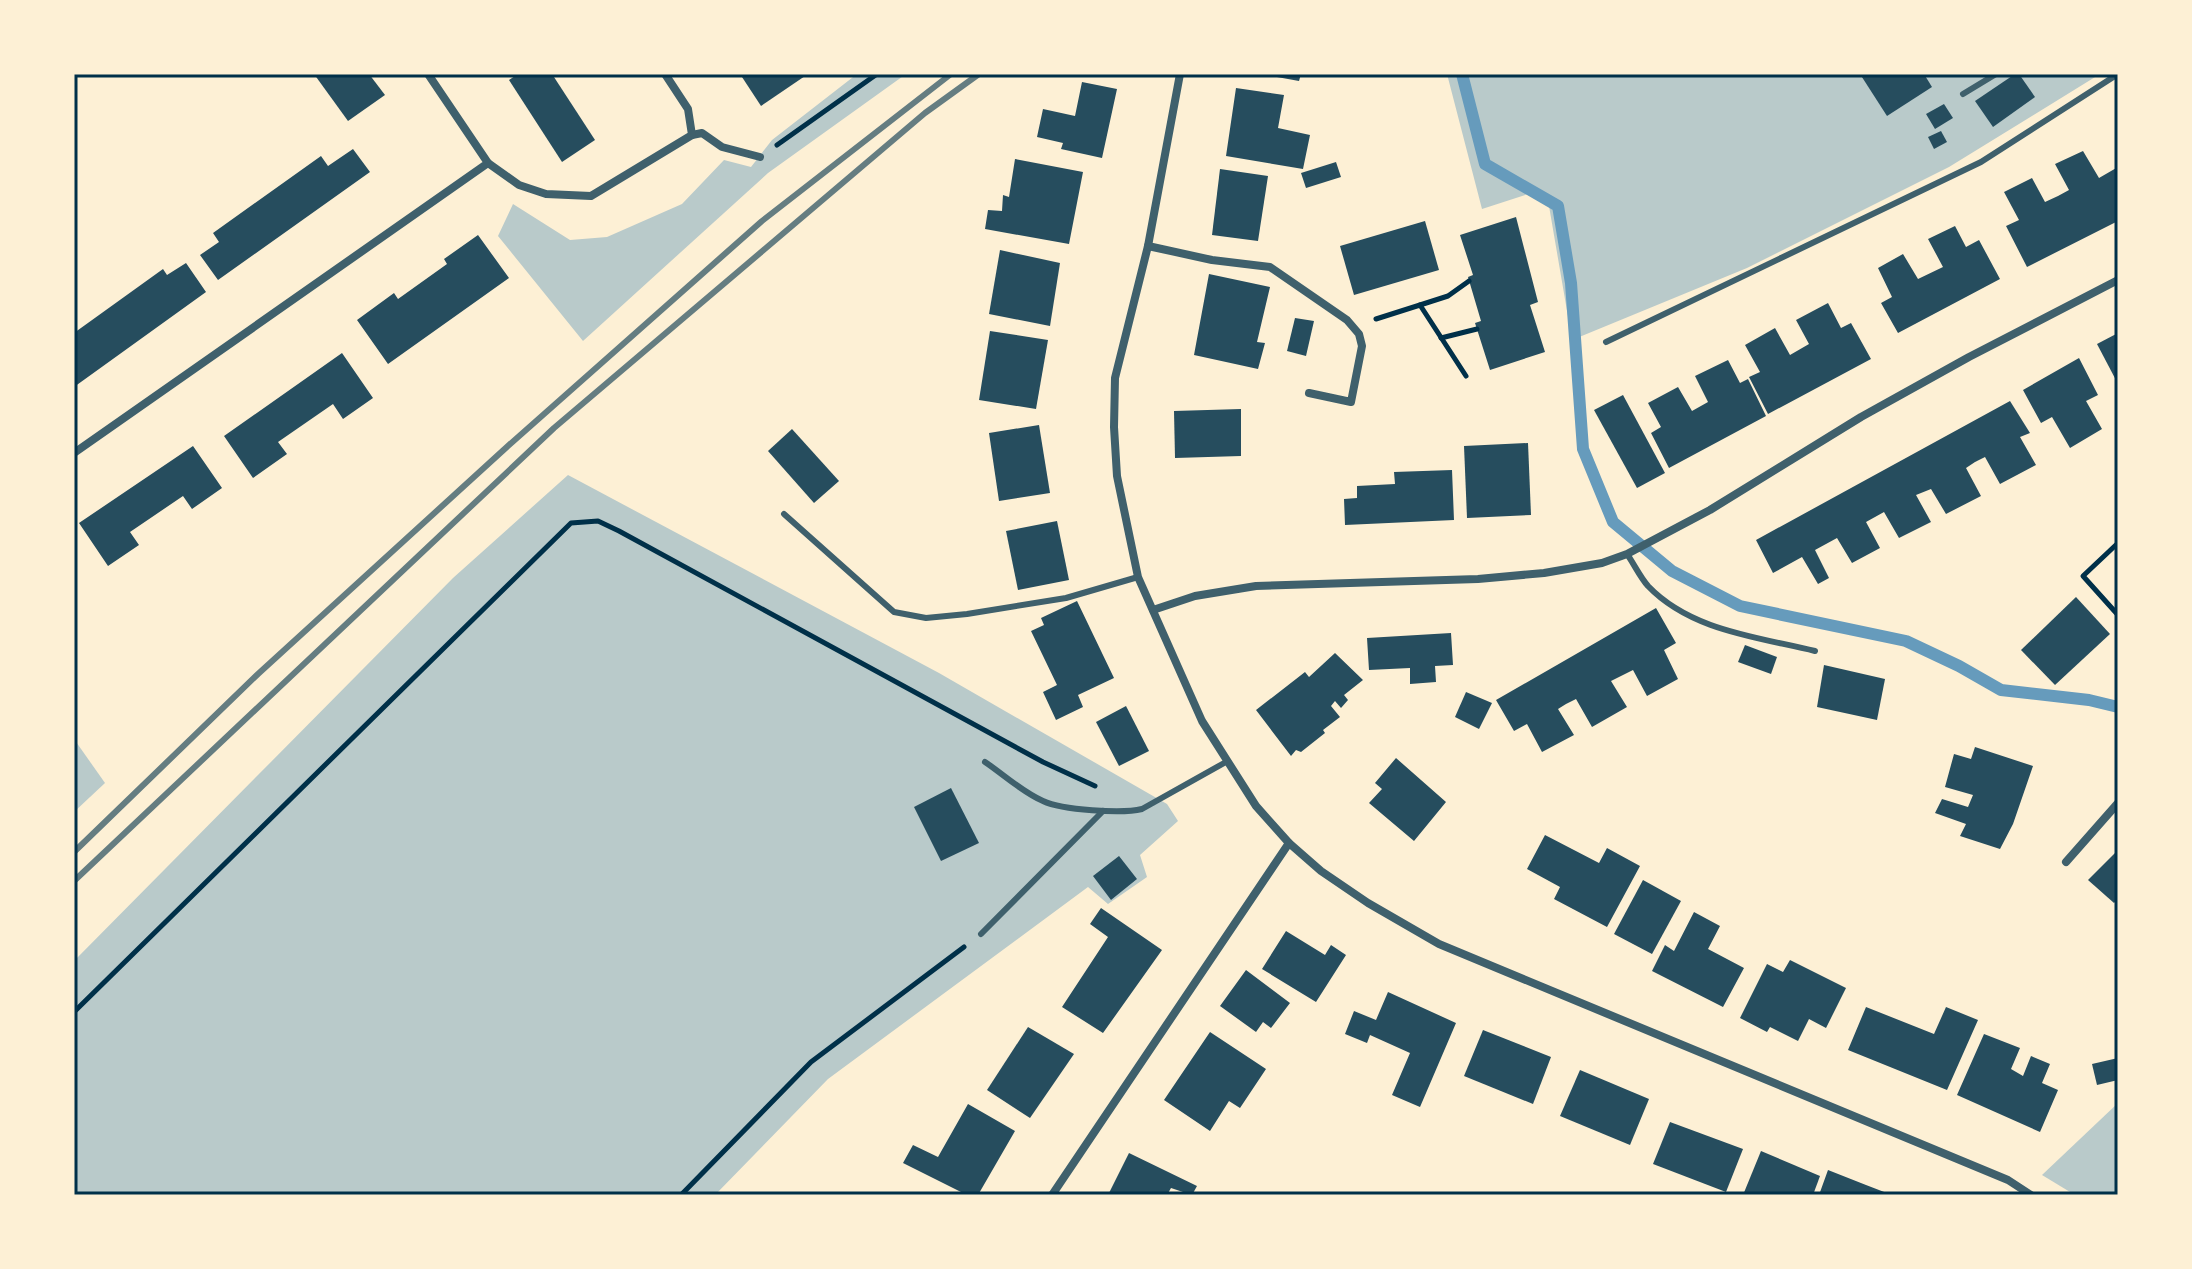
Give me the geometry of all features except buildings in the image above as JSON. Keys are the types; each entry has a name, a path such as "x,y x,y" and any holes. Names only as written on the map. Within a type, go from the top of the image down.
{"street":[{"path":"428,74 488,163 519,185 546,194 591,196 692,135 702,133 722,147 760,157"},
{"path":"665,74 688,109 692,135"},
{"path":"1180,74 1148,246 1115,378 1117,476 1138,577 1182,681 1226,762 1256,806 1289,843 1321,871 1368,903 1439,944 2008,1180 2031,1195"},
{"path":"74,453 488,163"},
{"path":"1148,246 1212,260 1270,267 1347,320 1359,334 1362,346 1351,402 1309,393"},
{"path":"1153,610 1195,596 1256,586 1518,576 1586,568 1630,553 1710,510 1861,417 2118,280"},
{"path":"2066,862 2118,803"},
{"path":"1052,1195 1289,843"}],"lane":[{"path":"1963,94 1996,74"},
{"path":"1606,342 1981,162 2118,74"},
{"path":"784,514 894,612 926,618 1066,598 1138,577"},
{"path":"1630,553 1647,585 1671,605 1706,625 1815,651"},
{"path":"985,762 1044,801 1103,811 1132,812 1226,762"},
{"path":"981,934 1103,811"}],"path":[{"path":"760,157 877,74"},
{"path":"1352,326 1448,296 1469,281"},
{"path":"1420,305 1466,376"},
{"path":"1441,338 1477,329"},
{"path":"74,1012 571,523 598,521 619,531 1029,754 1100,788"},
{"path":"2118,543 2083,576 2118,615"},
{"path":"681,1195 811,1062 981,934"}],"shaded area":[{"path":"857,74 906,74 768,173 583,341 498,236 513,204 570,240 607,237 682,204 724,160 751,167 772,140"},
{"path":"1447,74 2100,74 1949,167 1747,268 1572,340 1549,206 1528,194 1482,209"},
{"path":"568,475 939,673 1167,804 1178,821 1140,855 1147,877 1108,904 1088,887 828,1079 715,1195 74,1195 74,961 453,578"},
{"path":"74,739 105,783 74,812"},
{"path":"2118,1103 2118,1195 2075,1195 2042,1175"}],"waterway":[{"path":"1462,74 1485,164 1558,206 1571,283 1583,449 1613,522 1672,571 1740,606 1906,641 2001,690 2089,700 2118,707"}],"railway":[{"path":"74,852 258,674 509,445 762,221 951,74"},
{"path":"74,881 554,428 925,113 979,74"}]}
